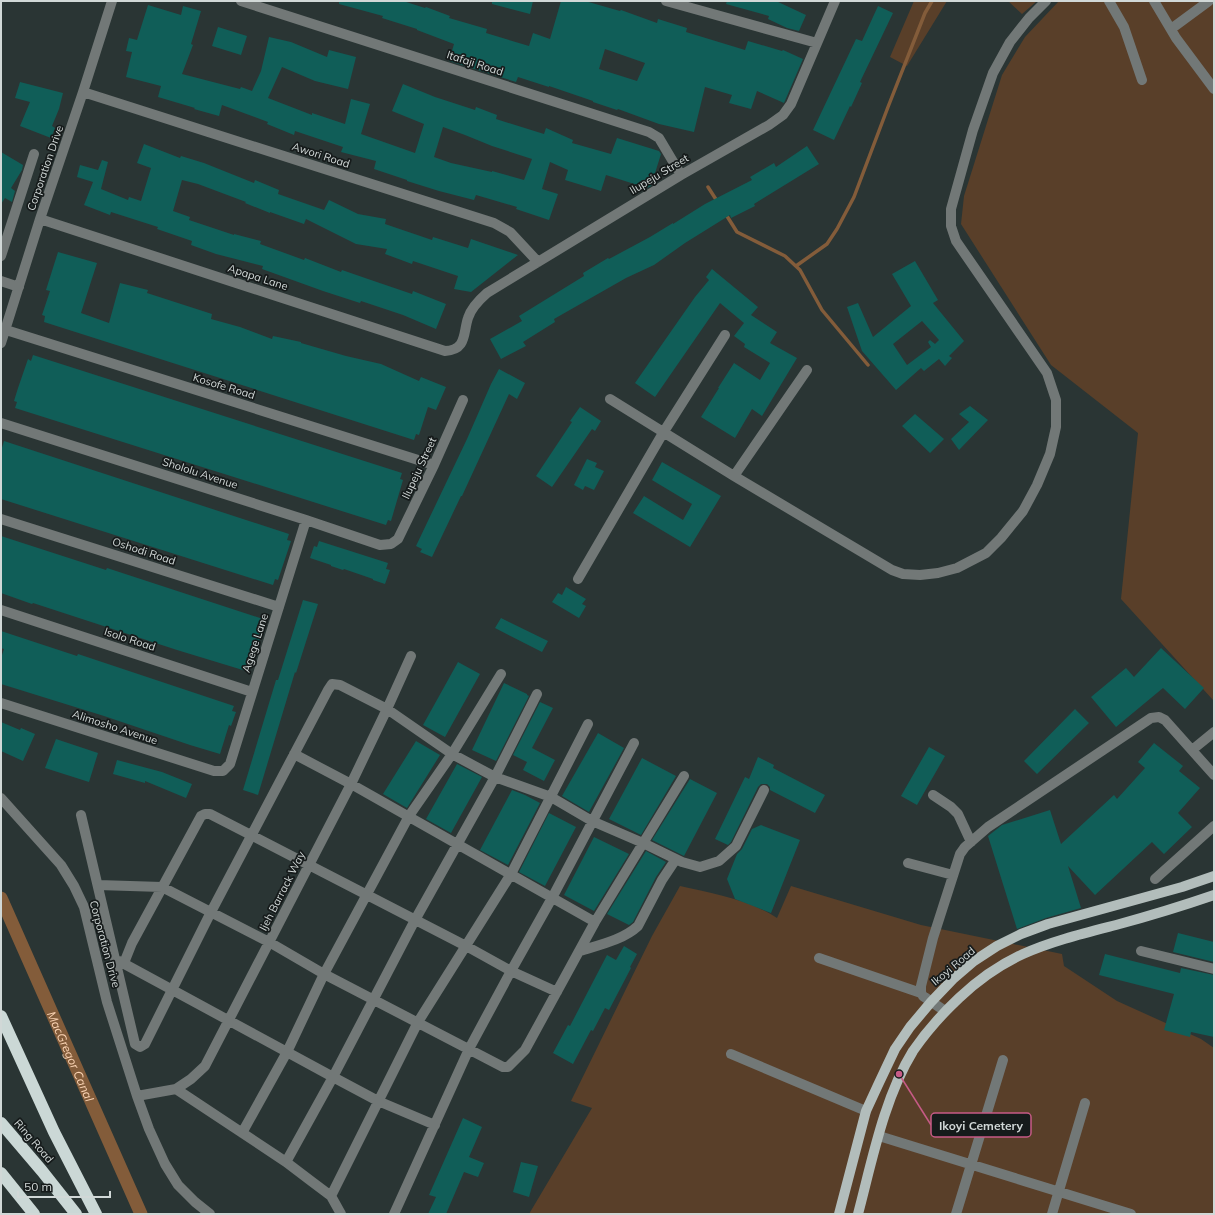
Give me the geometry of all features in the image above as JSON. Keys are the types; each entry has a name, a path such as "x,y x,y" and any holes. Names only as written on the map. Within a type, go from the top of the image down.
{"highway":[{"path":"1,1016 54,1132 96,1214"},
{"name":"Ring Road","path":"1,1123 76,1214"},
{"path":"1,1172 34,1214"}],"main road":[{"name":"Ikoyi Road","path":"840,1214 866,1111 878,1085 895,1050 910,1027 930,1002 953,979 974,961 997,946 1021,934 1048,924 1182,887 1214,876"},
{"path":"858,1214 878,1136 903,1071 913,1051 945,1011 975,983 999,966 1024,954 1063,939 1139,919 1214,895"}],"street":[{"name":"Corporation Drive","path":"1,343 40,218 112,1"},
{"name":"Itafaji Road","path":"241,1 649,132 659,138 681,175"},
{"path":"666,1 686,4 817,43"},
{"name":"Ilupeju Street","path":"464,339 468,318 475,304 487,293 681,175 769,125 783,115 791,104 835,1"},
{"path":"610,399 663,433 892,570 903,574 920,575 938,573 957,568 986,553 998,542 1023,511 1037,485 1050,454 1056,427 1056,400 1047,373 956,240 951,226 951,209 973,130 993,73 1010,42 1029,18 1046,1"},
{"path":"1109,1 1124,27 1142,80"},
{"path":"1154,1 1171,29 1214,89"},
{"path":"1171,29 1209,1"},
{"name":"Awori Road","path":"83,92 494,223 510,232 538,262"},
{"path":"1,256 34,154"},
{"name":"Apapa Lane","path":"40,218 445,351 452,351 458,347 464,339"},
{"path":"1,281 19,287"},
{"name":"Kosofe Road","path":"6,330 434,465"},
{"path":"578,579 663,433 725,334"},
{"path":"734,476 807,370"},
{"name":"Ilupeju Street","path":"391,544 398,539 434,465 463,400"},
{"name":"Shololu Avenue","path":"1,423 380,545 391,544"},
{"name":"Oshodi Road","path":"1,519 279,607"},
{"name":"Agege Lane","path":"223,771 230,764 306,520"},
{"name":"Isolo Road","path":"1,610 252,692"},
{"name":"Ijeh Barrack Way","path":"137,1096 176,1089 191,1079 205,1066 351,784 411,656"},
{"path":"242,1133 287,1052 324,974 409,816 452,754 501,674"},
{"path":"81,815 98,885 120,961 135,1044 140,1047 145,1044 211,912 332,684 340,685 387,709 452,754 495,777 551,797 592,821 644,843 682,862 700,866 719,861 736,846 764,790"},
{"path":"286,1162 333,1077 415,920 495,777 536,694"},
{"name":"Alimosho Avenue","path":"1,703 214,772 223,771"},
{"path":"921,993 921,986 933,938 960,854 988,827 1151,718 1159,717 1165,720 1214,775"},
{"path":"331,1196 418,1022 512,874 588,724"},
{"path":"1192,750 1214,732"},
{"path":"394,1214 469,1048 552,898 634,743"},
{"path":"294,754 409,816 595,922"},
{"path":"98,885 162,887 269,942 324,974 503,1066 508,1067 525,1050 595,922 684,776"},
{"path":"933,795 951,807 958,814 972,842"},
{"name":"Corporation Drive","path":"1,798 61,865 74,886 84,907 107,1002 148,1128 165,1164 178,1185 210,1214"},
{"path":"120,961 132,943 201,816 204,814 210,814 466,946 511,971 557,992"},
{"path":"1155,879 1214,826"},
{"path":"580,951 605,943 632,931 638,926 662,880 676,859"},
{"path":"908,863 952,875"},
{"path":"1141,951 1214,969"},
{"path":"819,958 921,993 930,1002 945,1011"},
{"path":"120,961 333,1077 378,1100 435,1125"},
{"path":"731,1054 866,1111"},
{"path":"956,1214 1002,1060"},
{"path":"176,1089 286,1162 331,1196 341,1214"},
{"path":"1052,1214 1085,1103"},
{"path":"878,1136 1131,1214"}],"shaded area":[{"path":"914,1 947,1 907,66 890,57"},
{"path":"1008,1 1037,1 1022,14"},
{"path":"1059,1 1214,1 1213,700 1121,599 1138,433 1051,365 961,224 964,196 1002,75 1025,37"},
{"path":"680,886 717,894 743,902 755,906 777,918 791,886 921,925 1062,954 1064,966 1117,1001 1201,1039 1214,1048 1214,1214 529,1214 592,1108 571,1101 652,936"}],"building":[{"path":"339,1 403,1 425,8 426,7 450,16 449,18 487,29 486,33 529,46 533,33 550,39 561,1 585,1 620,11 621,10 657,23 658,19 687,28 686,32 745,50 748,41 782,51 783,50 803,59 784,103 757,91 751,109 729,103 732,95 705,87 694,132 659,124 549,86 518,77 516,82 449,61 454,44 417,29 382,18 383,16 339,4","holes":["605,49 645,63 637,81 599,69"]},
{"path":"492,1 533,1 530,14 492,4"},
{"path":"727,1 776,1 806,15 799,31 787,28 768,19 769,16 726,4"},
{"path":"148,5 181,15 183,6 201,11 191,44 193,45 182,74 240,89 241,87 252,91 261,71 269,37 291,42 327,57 329,50 356,57 348,89 315,81 282,67 268,98 312,115 312,113 345,124 351,99 370,104 361,134 415,153 424,124 392,111 403,84 435,97 475,110 476,107 497,115 496,119 544,134 546,128 573,140 572,143 611,154 617,138 659,151 661,154 651,186 647,188 606,175 601,191 565,180 568,170 550,162 542,189 558,194 549,220 516,209 517,207 476,195 474,200 407,181 374,169 376,161 341,152 343,147 295,131 294,135 267,124 268,122 222,105 219,116 158,97 161,86 126,77 132,52 126,51 129,38 137,40","holes":["443,127 492,146 532,159 524,180 492,171 451,163 434,157"]},
{"path":"878,6 893,13 860,82 862,83 851,107 850,106 834,140 813,130 856,39 862,41"},
{"path":"218,27 247,36 241,55 212,46"},
{"path":"20,82 63,93 59,109 52,126 55,128 51,138 20,126 30,102 15,98"},
{"path":"144,144 180,158 181,156 204,163 254,183 255,180 279,190 278,194 324,210 329,200 358,214 386,219 385,224 432,240 433,237 468,248 471,239 518,255 471,292 454,289 458,276 413,261 412,264 385,254 387,249 356,244 306,219 304,224 270,213 245,203 246,202 198,184 182,180 173,211 190,217 189,220 234,235 261,241 260,244 304,260 305,258 341,272 342,270 412,294 413,291 446,304 436,329 403,315 361,301 360,303 323,291 262,269 263,266 216,254 191,245 192,241 157,229 158,227 111,212 110,215 84,205 93,182 77,177 80,165 98,170 102,160 108,162 101,189 128,200 129,197 141,201 151,168 137,163"},
{"path":"807,146 819,164 754,204 755,206 731,218 730,215 685,243 654,265 626,278 554,319 555,322 523,342 526,346 501,359 490,339 522,321 519,316 584,276 583,273 608,258 609,259 650,237 705,204 752,180 750,177 774,163 776,167"},
{"path":"1,152 23,165 22,170 11,188 15,191 12,202 5,198 1,204"},
{"path":"58,252 97,263 81,313 109,323 120,283 148,290 147,293 212,314 211,319 240,327 272,339 273,336 301,342 346,356 381,364 419,381 421,377 446,387 436,410 428,407 419,435 416,434 414,440 44,322 45,316 42,315 50,291 46,290"},
{"path":"915,261 938,300 933,303 964,341 949,356 952,358 945,366 939,359 924,371 921,368 896,390 862,351 847,307 858,303 873,337 911,306 892,274","holes":["922,321 939,340 935,344 930,340 928,342 931,347 907,365 893,344"]},
{"path":"712,269 758,307 751,315 777,332 770,343 797,358 762,416 752,409 735,438 701,417 734,363 760,380 770,363 744,347 745,344 734,336 744,323 720,303 655,397 635,383 695,297 709,280 706,277"},
{"path":"33,355 402,473 400,479 403,480 391,521 388,520 386,525 15,408 17,402 14,401 18,388 28,359 31,361"},
{"path":"499,369 525,383 517,399 509,394 432,557 420,552 422,549 416,546"},
{"path":"970,406 988,420 959,450 951,439 969,422 959,414"},
{"path":"580,407 601,421 595,431 592,429 552,487 536,476 572,422 570,421"},
{"path":"915,414 944,439 930,453 902,426"},
{"path":"4,441 289,534 287,540 291,541 278,580 275,579 273,585 1,499 1,451"},
{"path":"587,459 597,463 595,467 604,471 594,490 585,486 583,490 574,485"},
{"path":"662,462 721,496 690,547 633,513 644,496 683,520 692,504 652,480"},
{"path":"1,536 106,570 107,568 263,619 261,625 265,626 251,666 248,665 246,671 1,593"},
{"path":"319,541 388,563 386,569 390,570 385,584 310,558 314,546 317,547"},
{"path":"566,587 586,599 582,604 586,606 579,618 552,602 558,593 562,595"},
{"path":"303,600 318,604 296,673 295,672 258,795 243,790 276,680 278,680"},
{"path":"501,618 548,641 542,652 495,628"},
{"path":"1,631 77,656 78,654 234,706 232,711 236,712 231,726 229,725 220,754 1,684 1,658 4,649 1,648"},
{"path":"1161,648 1204,688 1185,709 1163,688 1116,727 1091,697 1126,668 1134,677"},
{"path":"458,662 480,674 445,737 423,725"},
{"path":"504,683 529,696 496,761 472,750"},
{"path":"540,702 553,708 532,748 555,760 544,781 523,770 527,762 513,755"},
{"path":"1075,709 1089,723 1037,774 1024,761"},
{"path":"1,722 20,730 21,728 35,734 23,761 1,751"},
{"path":"598,733 624,748 589,812 562,796"},
{"path":"56,739 98,753 89,782 45,768"},
{"path":"416,741 440,755 407,808 383,794"},
{"path":"1154,743 1183,766 1179,771 1200,788 1178,813 1192,827 1164,854 1152,842 1095,895 1068,866 1081,908 1046,918 1017,929 988,836 1002,825 1050,810 1061,844 1114,795 1117,799 1145,768 1138,762"},
{"path":"929,747 945,756 917,805 901,796"},
{"path":"758,757 774,765 773,768 825,795 815,813 770,790 770,787 767,784 761,784 758,787 731,842 728,845 715,839 745,777 749,779"},
{"path":"642,758 676,776 641,835 609,819"},
{"path":"117,760 162,772 192,784 186,798 145,781 145,783 113,774"},
{"path":"457,764 482,777 451,833 426,819"},
{"path":"690,779 717,793 684,856 652,840"},
{"path":"512,790 540,803 508,865 480,850"},
{"path":"549,813 576,827 545,886 519,872"},
{"path":"761,825 800,840 771,913 735,899 727,879 737,854 742,849 752,829"},
{"path":"594,837 629,854 594,911 564,895"},
{"path":"646,851 666,862 656,877 633,922 629,925 607,914"},
{"path":"1178,933 1214,942 1214,962 1173,952"},
{"path":"624,946 637,954 630,967 631,968 609,1010 605,1008 593,1031 591,1030 573,1064 553,1053 568,1025 570,1026 607,955 616,960"},
{"path":"1105,954 1180,973 1181,968 1214,975 1214,1037 1191,1032 1190,1037 1164,1030 1174,994 1099,975"},
{"path":"463,1118 482,1127 469,1157 484,1163 478,1177 464,1172 446,1214 428,1214 436,1197 429,1195"},
{"path":"521,1162 538,1166 529,1197 513,1192"}],"waterway":[{"path":"796,266 827,244 854,197 925,13 932,1"},
{"path":"708,187 717,201"},
{"path":"725,213 737,232 785,256 800,270 822,310 868,365"},
{"name":"MacGregor Canal","path":"1,898 141,1214"}],"place":[{"name":"Ikoyi Cemetery","path":"899,1074"}]}
